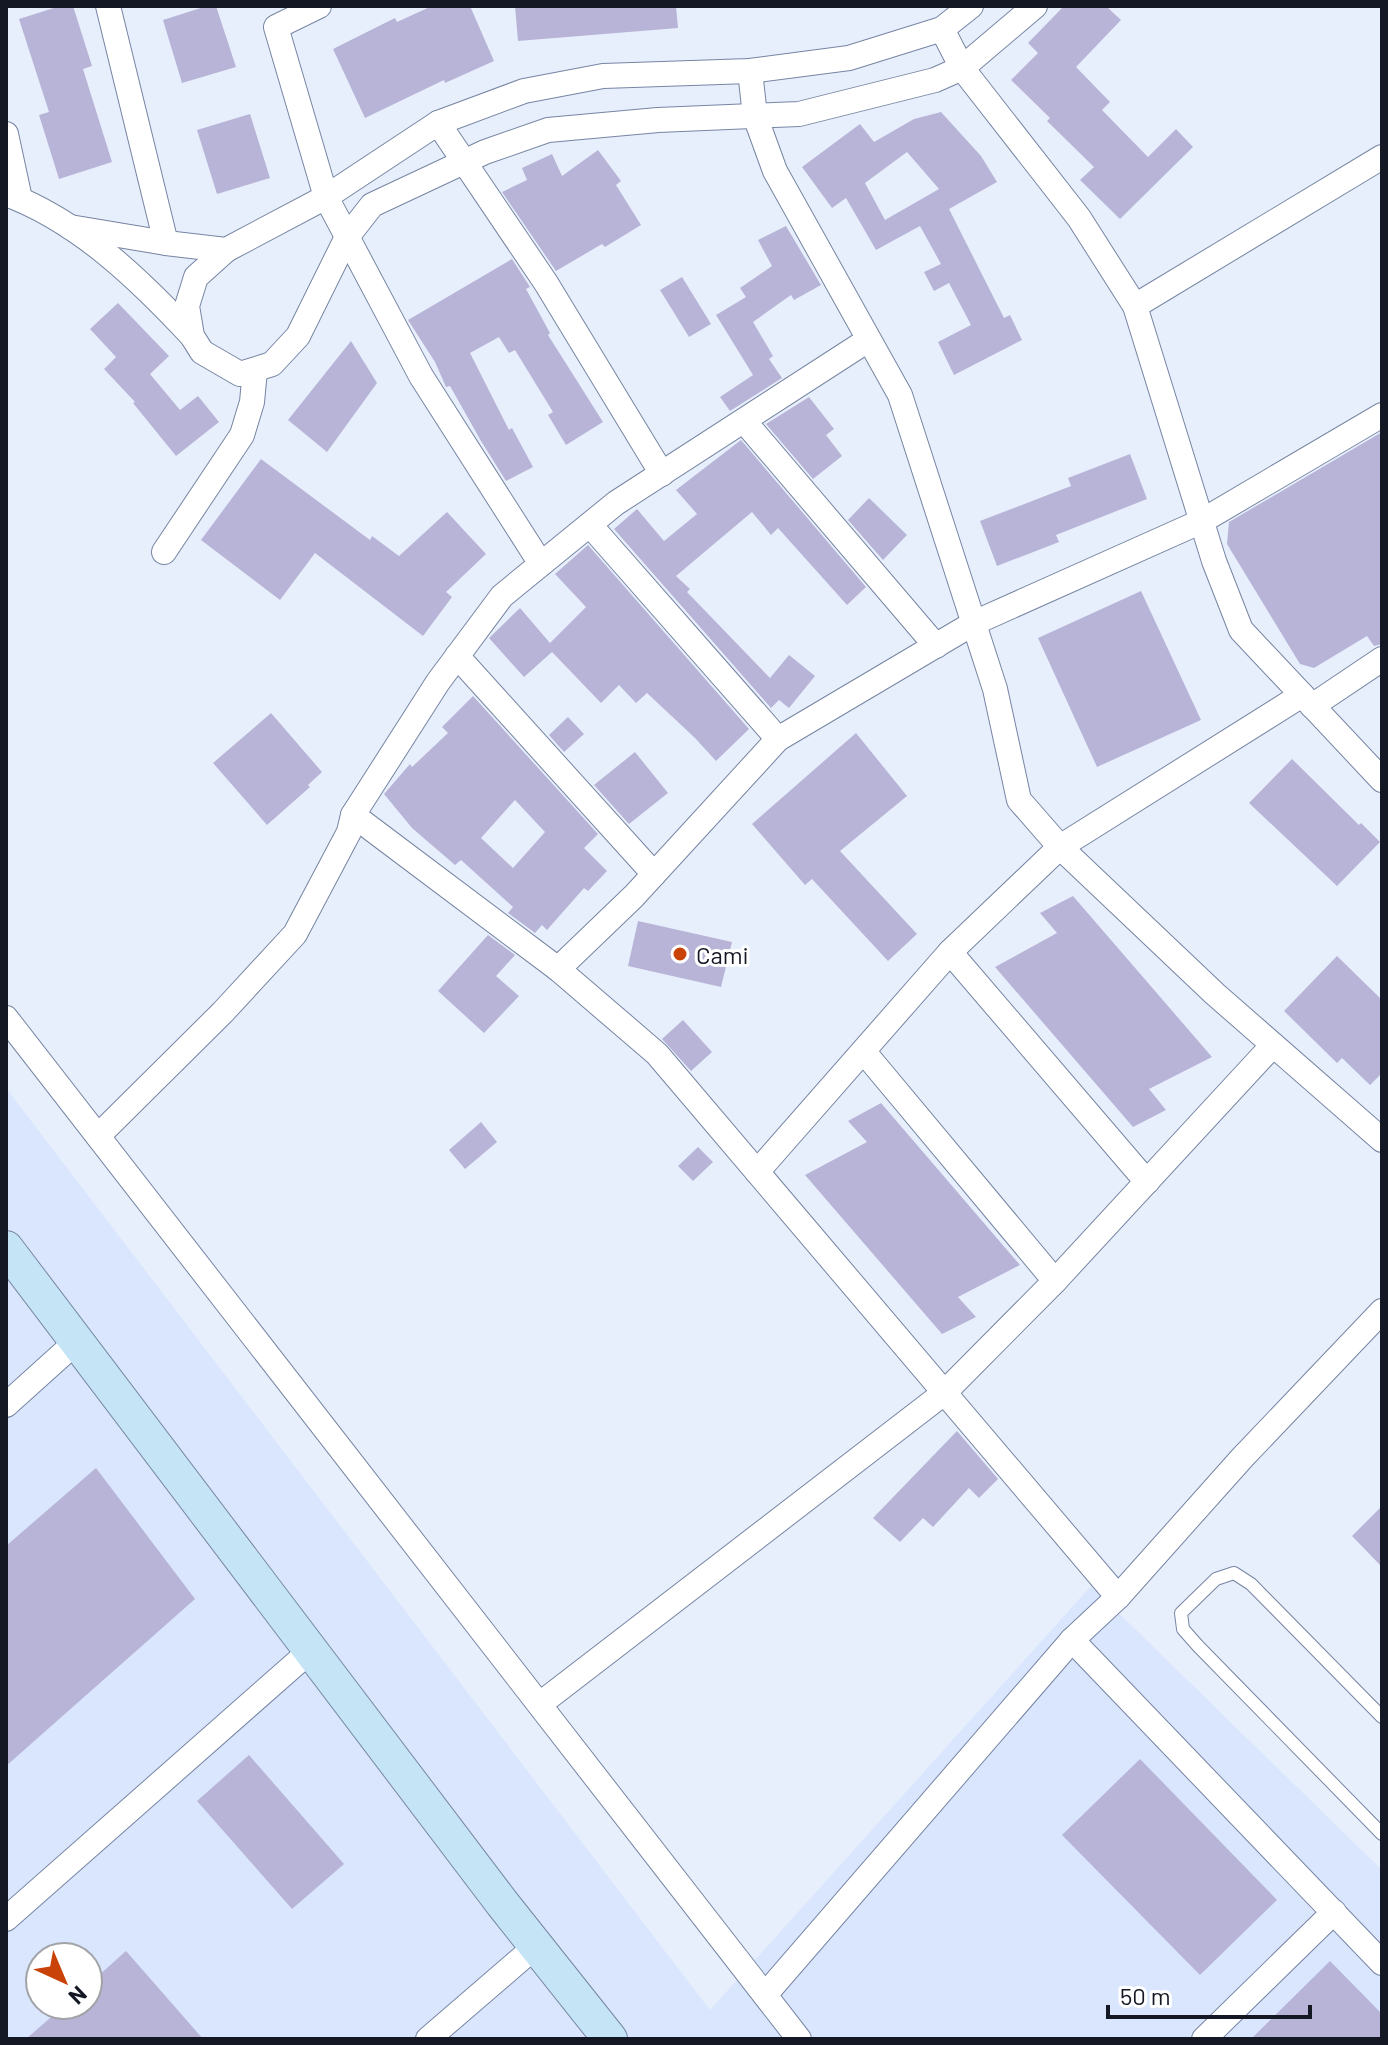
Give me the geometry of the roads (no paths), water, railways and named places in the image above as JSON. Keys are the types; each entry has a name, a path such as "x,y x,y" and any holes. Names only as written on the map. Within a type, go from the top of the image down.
{"main road":[{"path":"6,1248 310,1651 610,2039"}],"street":[{"path":"108,6 166,243"},
{"path":"319,6 274,16 326,197 421,376 541,564"},
{"path":"192,336 187,306 196,277 226,250 326,197 438,123 524,91 603,76 750,71 849,58 942,29 971,6"},
{"path":"6,134 13,197 70,227 150,291 192,336 202,352 240,374 272,364 298,336 347,237 372,205 485,152 548,130 658,120 799,114 935,80 962,68 1035,6"},
{"path":"942,29 962,68 1079,218 1135,306 1214,561 1241,630 1382,780"},
{"path":"750,71 755,116 775,171 900,395 995,689 1019,800 1060,847 1215,994 1382,1140"},
{"path":"438,123 546,283 662,474"},
{"path":"1135,306 1382,157"},
{"path":"70,227 226,250"},
{"path":"98,1136 223,1012 295,934 349,832 353,815 438,682 502,596 616,503 868,340"},
{"path":"164,552 242,435 252,402 255,370"},
{"path":"558,969 654,874 778,739 974,623 1202,521 1382,415"},
{"path":"744,421 936,646"},
{"path":"590,525 778,739"},
{"path":"457,656 654,874"},
{"path":"757,1172 950,952 1060,847 1382,659"},
{"path":"353,815 558,969 657,1054 1118,1597"},
{"path":"950,952 1147,1182"},
{"path":"6,1018 799,2039"},
{"path":"540,1704 944,1393 1055,1281 1273,1045"},
{"path":"864,1052 1055,1281"},
{"path":"765,1995 1072,1640 1118,1597 1242,1458 1382,1311"},
{"path":"6,1405 76,1342"},
{"path":"1072,1640 1382,1963"},
{"path":"6,1919 310,1651"},
{"path":"1204,2039 1334,1912"},
{"path":"428,2039 536,1946"}],"lane":[{"path":"1382,1717 1251,1584 1234,1573 1216,1579 1181,1613 1183,1629 1198,1646 1382,1834"}],"place":[{"name":"Cami","path":"680,954"}]}
